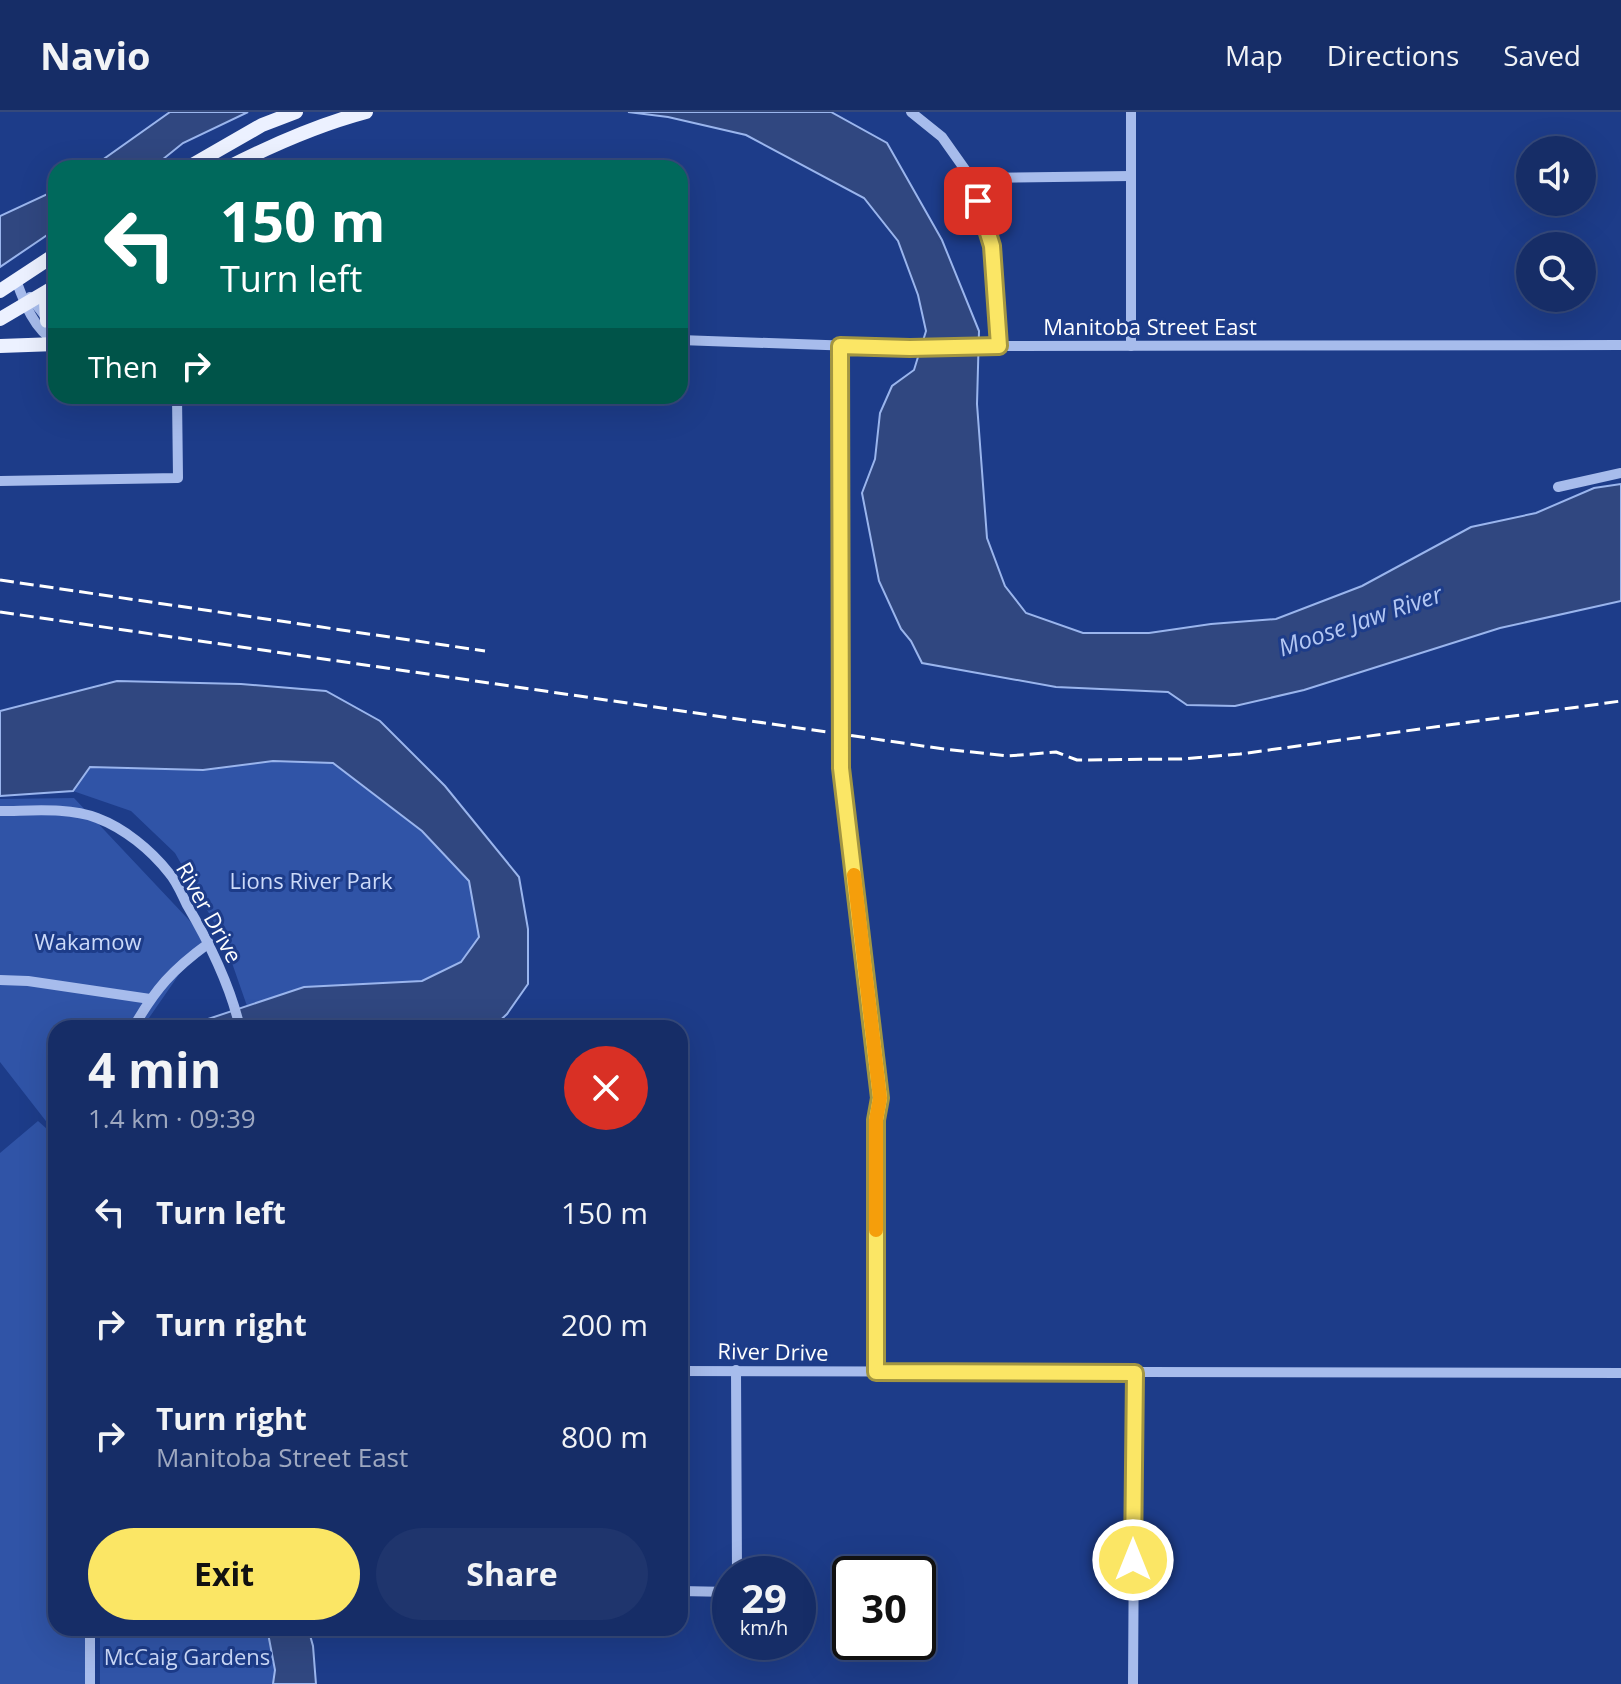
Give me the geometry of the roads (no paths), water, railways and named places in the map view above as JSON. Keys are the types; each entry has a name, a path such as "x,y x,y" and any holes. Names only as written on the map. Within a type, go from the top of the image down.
{"main road":[{"path":"201,160 262,125 296,112"},
{"path":"243,160 328,122 366,112"},
{"path":"0,291 48,259"},
{"path":"0,319 48,291"},
{"path":"0,346 48,343"}],"street":[{"path":"911,112 942,137 971,178 992,246 999,346"},
{"path":"1131,112 1131,346"},
{"path":"971,178 1131,176"},
{"path":"16,280 48,336"},
{"path":"29,303 48,322"},
{"name":"Manitoba Street East","path":"688,340 910,348 1621,345"},
{"path":"840,346 841,768 880,1098 876,1120 871,1373"},
{"path":"0,481 178,478 177,404"},
{"path":"1558,487 1621,473"},
{"name":"River Drive","path":"0,811 48,811 94,816 121,828 170,873 209,943 238,1020"},
{"path":"138,1020 150,999 177,966 209,943"},
{"path":"0,980 28,981 150,999"},
{"path":"736,1370 737,1556"},
{"name":"River Drive","path":"688,1371 1621,1373"},
{"path":"1133,1684 1135,1373"},
{"path":"688,1591 712,1592"},
{"path":"90,1636 90,1684"}],"water":[{"path":"170,112 248,112 183,143 162,160 102,160"},
{"name":"Moose Jaw River","path":"628,112 831,112 887,143 942,240 979,331 977,404 987,538 1005,586 1026,613 1083,633 1149,633 1276,619 1362,586 1471,527 1536,513 1594,488 1621,484 1621,601 1500,628 1304,690 1235,706 1187,705 1168,692 1056,687 922,663 901,629 879,581 862,493 875,459 880,413 892,386 914,370 926,331 918,295 898,241 864,198 746,135 668,117"},
{"path":"48,194 48,234 0,267 0,216"},
{"path":"117,681 241,684 326,691 380,721 445,786 519,877 528,929 528,984 501,1020 205,1020 304,987 422,981 461,962 479,937 469,881 422,831 333,763 273,761 203,770 90,767 73,791 0,796 0,711"},
{"path":"269,1636 310,1636 316,1684 273,1684 275,1670"}],"railway":[{"path":"0,580 485,651"},
{"path":"0,612 944,749 1008,756 1056,752 1077,760 1181,759 1240,754 1621,701"}],"park label":[{"name":"Lions River Park","path":"311,880"},
{"name":"Wakamow","path":"88,941"},
{"name":"McCaig Gardens","path":"187,1656"}]}
